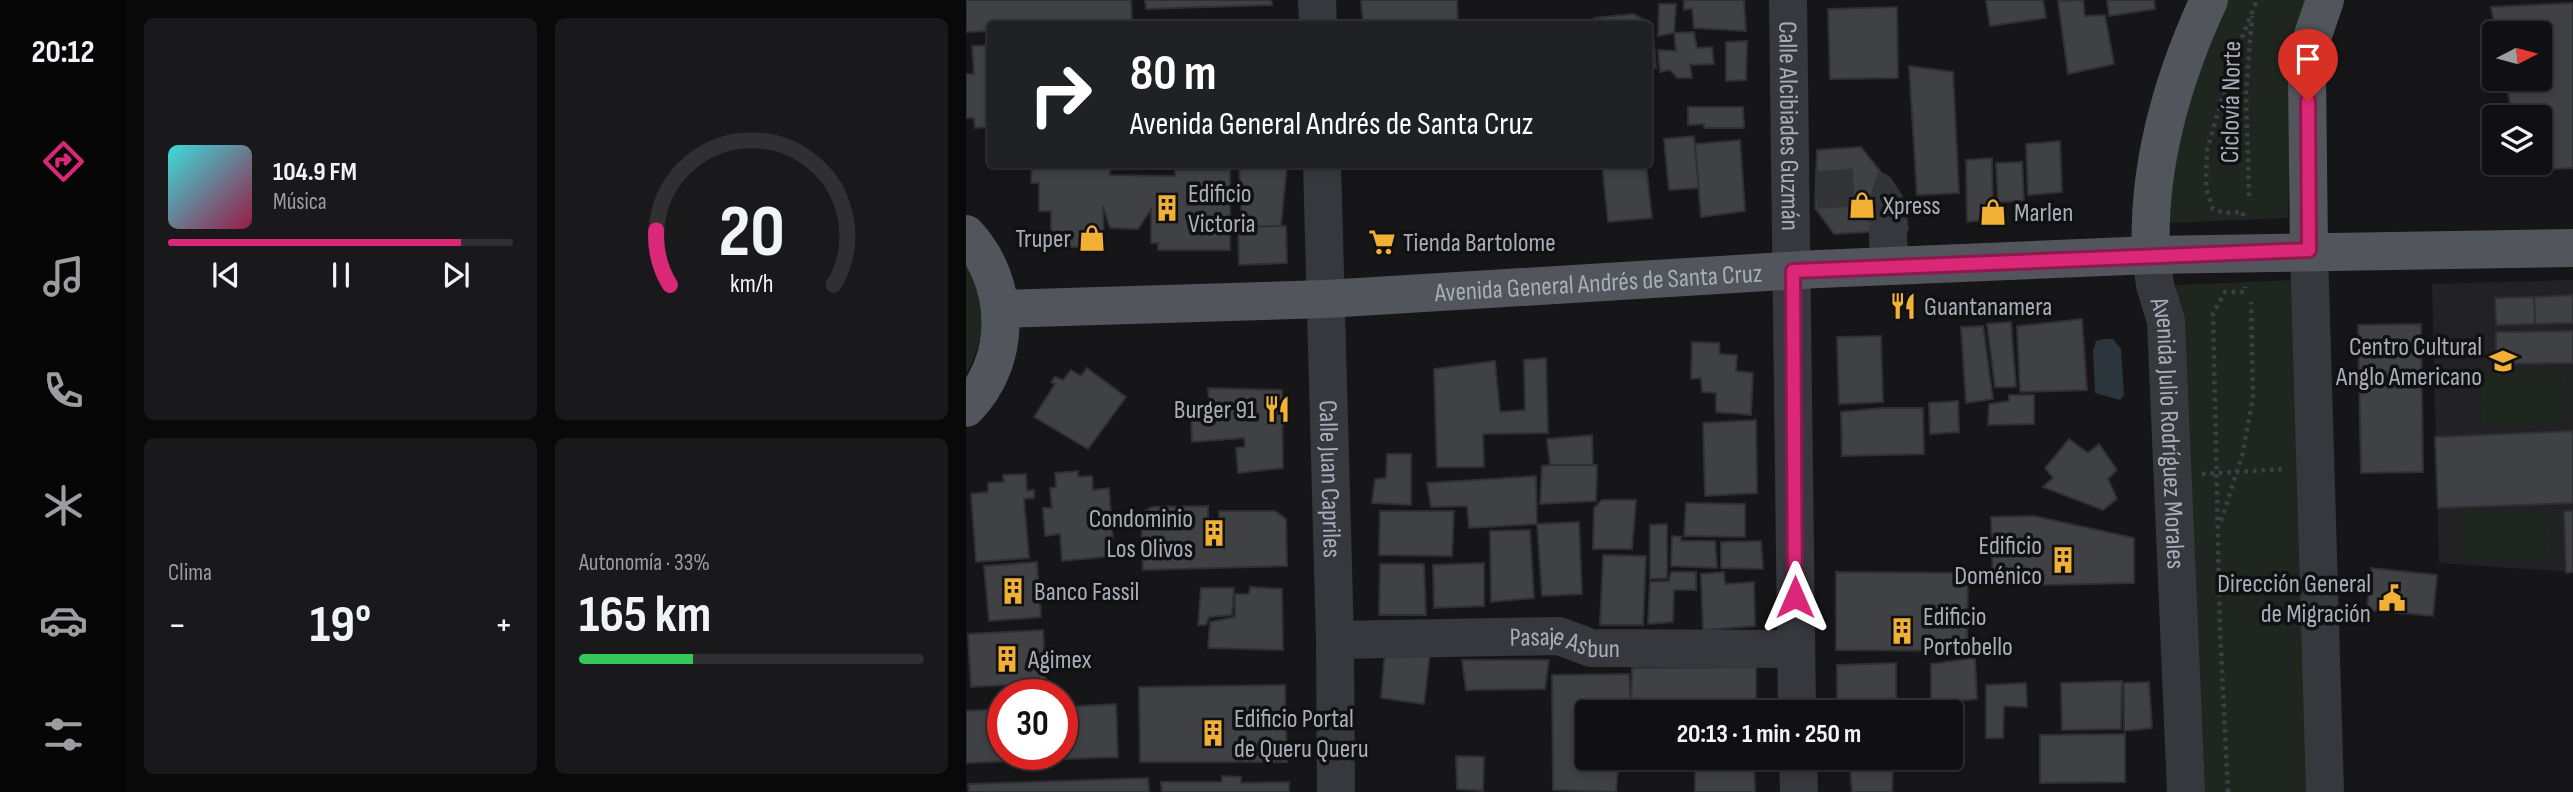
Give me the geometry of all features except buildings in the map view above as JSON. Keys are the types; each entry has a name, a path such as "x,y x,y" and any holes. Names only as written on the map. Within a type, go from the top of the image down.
{"main road":[{"path":"2309,250 2307,74 2313,35 2325,0"},
{"name":"Avenida Julio Rodríguez Morales","path":"2151,255 2149,211 2155,167 2169,108 2204,6"},
{"path":"966,234 984,258 995,283 1001,309 995,360 984,384 966,408"},
{"name":"Avenida General Andrés de Santa Cruz","path":"1001,309 1100,303 1326,299 1793,271 1888,249 2151,255 2309,250 2573,248"}],"street":[{"path":"1317,0 1318,21"},
{"name":"Calle Alcibiades Guzmán","path":"1788,0 1803,191 1793,271 1797,700"},
{"name":"Calle Juan Capriles","path":"1322,168 1335,640 1336,792"},
{"path":"2309,250 2325,792"},
{"name":"Avenida Julio Rodríguez Morales","path":"2151,255 2155,285 2166,321 2186,792"},
{"name":"Pasaje Asbun","path":"1335,640 1559,636 1591,648 1796,649"},
{"path":"1798,770 1799,792"}],"path":[{"name":"Ciclovía Norte","path":"2243,216 2243,212 2224,213 2213,209 2206,188 2207,150 2235,55 2257,0"},
{"name":"Ciclovía Norte","path":"2249,196 2246,82 2253,8"},
{"path":"2228,792 2220,631 2213,314 2217,302 2225,292 2245,292 2245,287"},
{"path":"2219,525 2238,472 2253,397 2251,302"},
{"path":"2197,474 2286,469"}],"shaded area":[{"path":"2225,0 2310,0 2291,67 2288,218 2166,223 2181,118"},
{"path":"966,265 979,291 982,320 977,348 966,374"},
{"path":"2293,280 2309,792 2199,792 2182,325 2176,285"},
{"name":"Centro Cultural Anglo Americano","path":"2573,280 2573,572 2439,563 2432,284"},
{"path":"2113,339 2121,349 2124,395 2120,400 2095,393 2093,351 2096,341"},
{"path":"2566,370 2567,425 2482,427 2480,371"},
{"path":"2461,509 2551,511 2550,560 2460,559"}],"tunnel":[{"path":"1816,190 1864,187 1877,191 1886,205 1888,232"}],"place":[{"name":"Xpress","path":"1862,205"},
{"name":"Edificio Victoria","path":"1167,208"},
{"name":"Marlen","path":"1993,212"},
{"name":"Truper","path":"1092,238"},
{"name":"Tienda Bartolome","path":"1382,242"},
{"name":"Guantanamera","path":"1903,306"},
{"name":"Centro Cultural Anglo Americano","path":"2503,361"},
{"name":"Burger 91","path":"1277,409"},
{"name":"Condominio Los Olivos","path":"1214,533"},
{"name":"Edificio Doménico","path":"2063,560"},
{"name":"Banco Fassil","path":"1013,591"},
{"name":"Dirección General de Migración","path":"2392,598"},
{"name":"Edificio Portobello","path":"1902,631"},
{"name":"Agimex","path":"1007,659"},
{"name":"Edificio Portal de Queru Queru","path":"1213,733"}],"route":[{"path":"1795,597 1793,271 2309,250 2308,101"}]}
